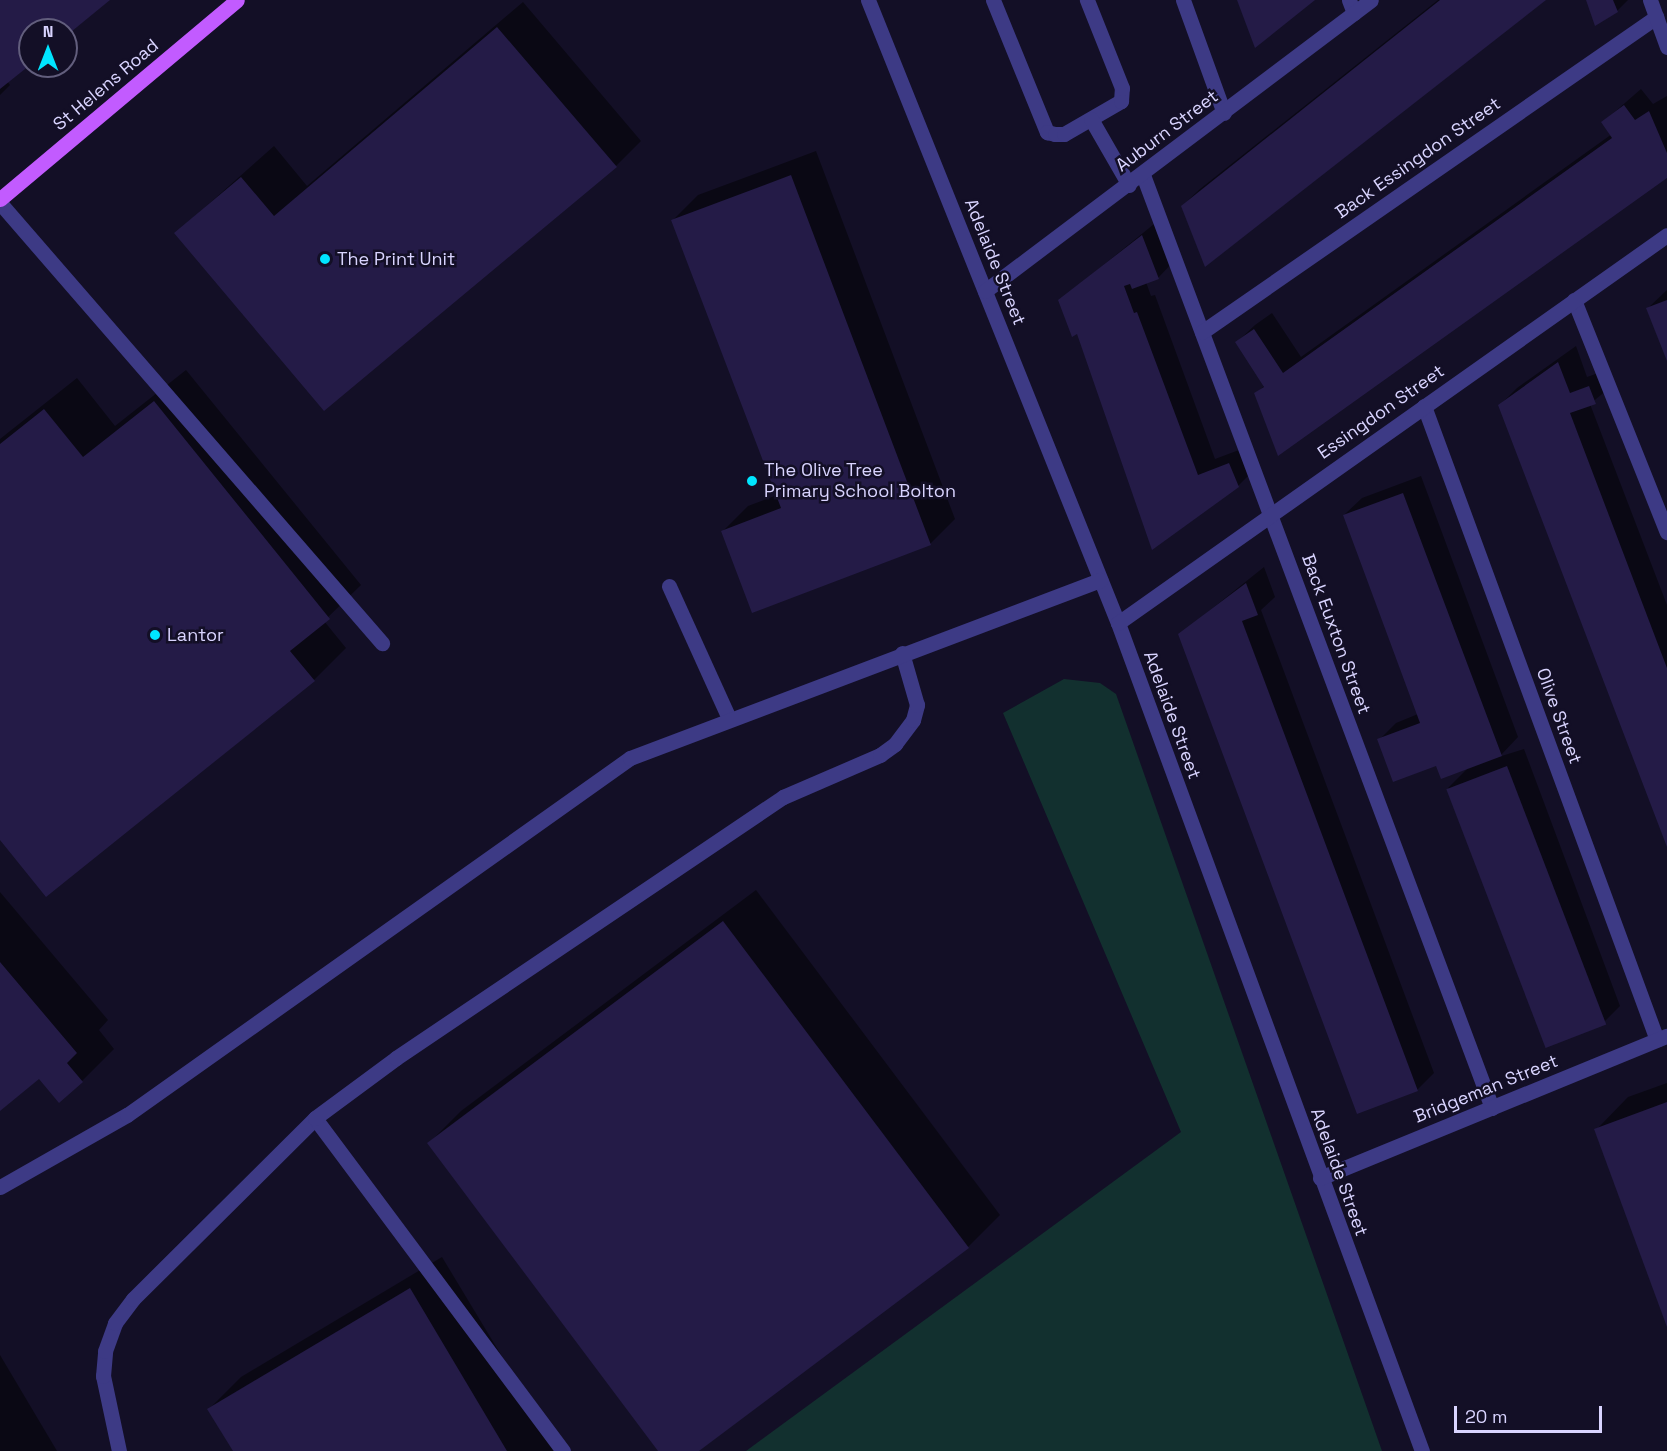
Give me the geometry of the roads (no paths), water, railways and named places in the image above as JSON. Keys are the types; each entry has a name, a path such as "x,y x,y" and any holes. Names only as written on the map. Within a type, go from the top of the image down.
{"main road":[{"name":"St Helens Road","path":"0,201 237,0"}],"street":[{"name":"Adelaide Street","path":"868,0 1118,623 1422,1451"},
{"path":"993,0 1047,132 1064,134 1121,101 1122,88 1087,0"},
{"path":"1183,0 1224,113"},
{"name":"Auburn Street","path":"985,291 1224,113 1352,7 1371,0"},
{"path":"1650,0 1667,46"},
{"name":"Back Essingdon Street","path":"1202,332 1656,17"},
{"path":"1091,119 1129,185"},
{"name":"Back Euxton Street","path":"1143,175 1492,1108"},
{"path":"0,201 382,643"},
{"name":"Essingdon Street","path":"1118,623 1270,513 1667,235"},
{"path":"1574,300 1667,532"},
{"name":"Olive Street","path":"1424,406 1662,1038"},
{"path":"0,1187 127,1115 630,758 729,718 1100,580"},
{"path":"669,586 729,718"},
{"path":"119,1451 103,1376 105,1351 115,1323 134,1299 315,1118 396,1058 783,797 880,755 895,744 913,720 917,705 902,653"},
{"name":"Bridgeman Street","path":"1320,1178 1662,1038"},
{"path":"315,1118 564,1451"}],"place":[{"name":"The Print Unit","path":"325,259"},
{"name":"The Olive Tree Primary School Bolton","path":"752,481"},
{"name":"Lantor","path":"155,635"}]}
